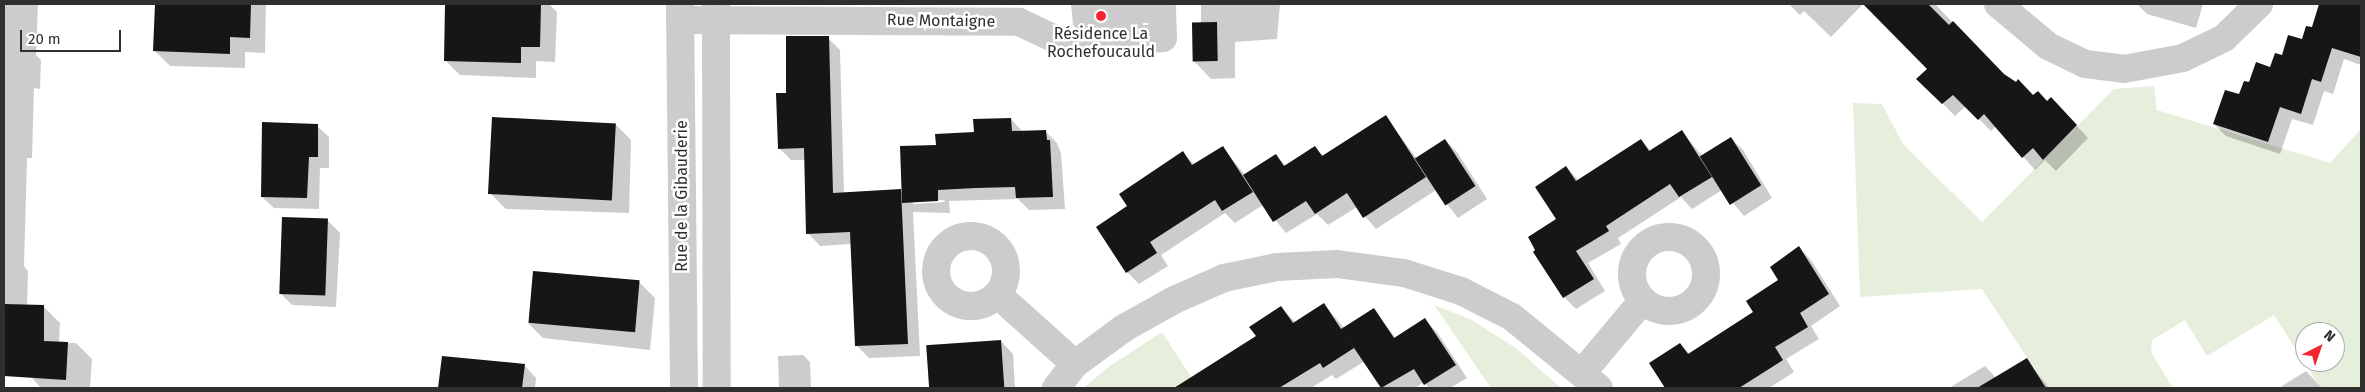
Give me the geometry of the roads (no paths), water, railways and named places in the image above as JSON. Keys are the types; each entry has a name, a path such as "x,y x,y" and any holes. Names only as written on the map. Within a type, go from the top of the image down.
{"street":[{"name":"Rue Montaigne","path":"680,12 1018,22 1066,44 1163,38 1162,4"},
{"path":"1998,4 2048,46 2085,64 2124,70 2148,67 2192,54 2224,38 2259,4"},
{"name":"Rue de la Gibauderie","path":"680,12 684,388"},
{"path":"716,12 717,388"},
{"path":"1056,388 1075,364 1124,328 1174,300 1224,278 1278,268 1336,264 1404,273 1461,291 1512,317 1590,381 1642,300"},
{"path":"998,295 1075,364"}],"place":[{"name":"Résidence La Rochefoucauld","path":"1101,16"}]}
